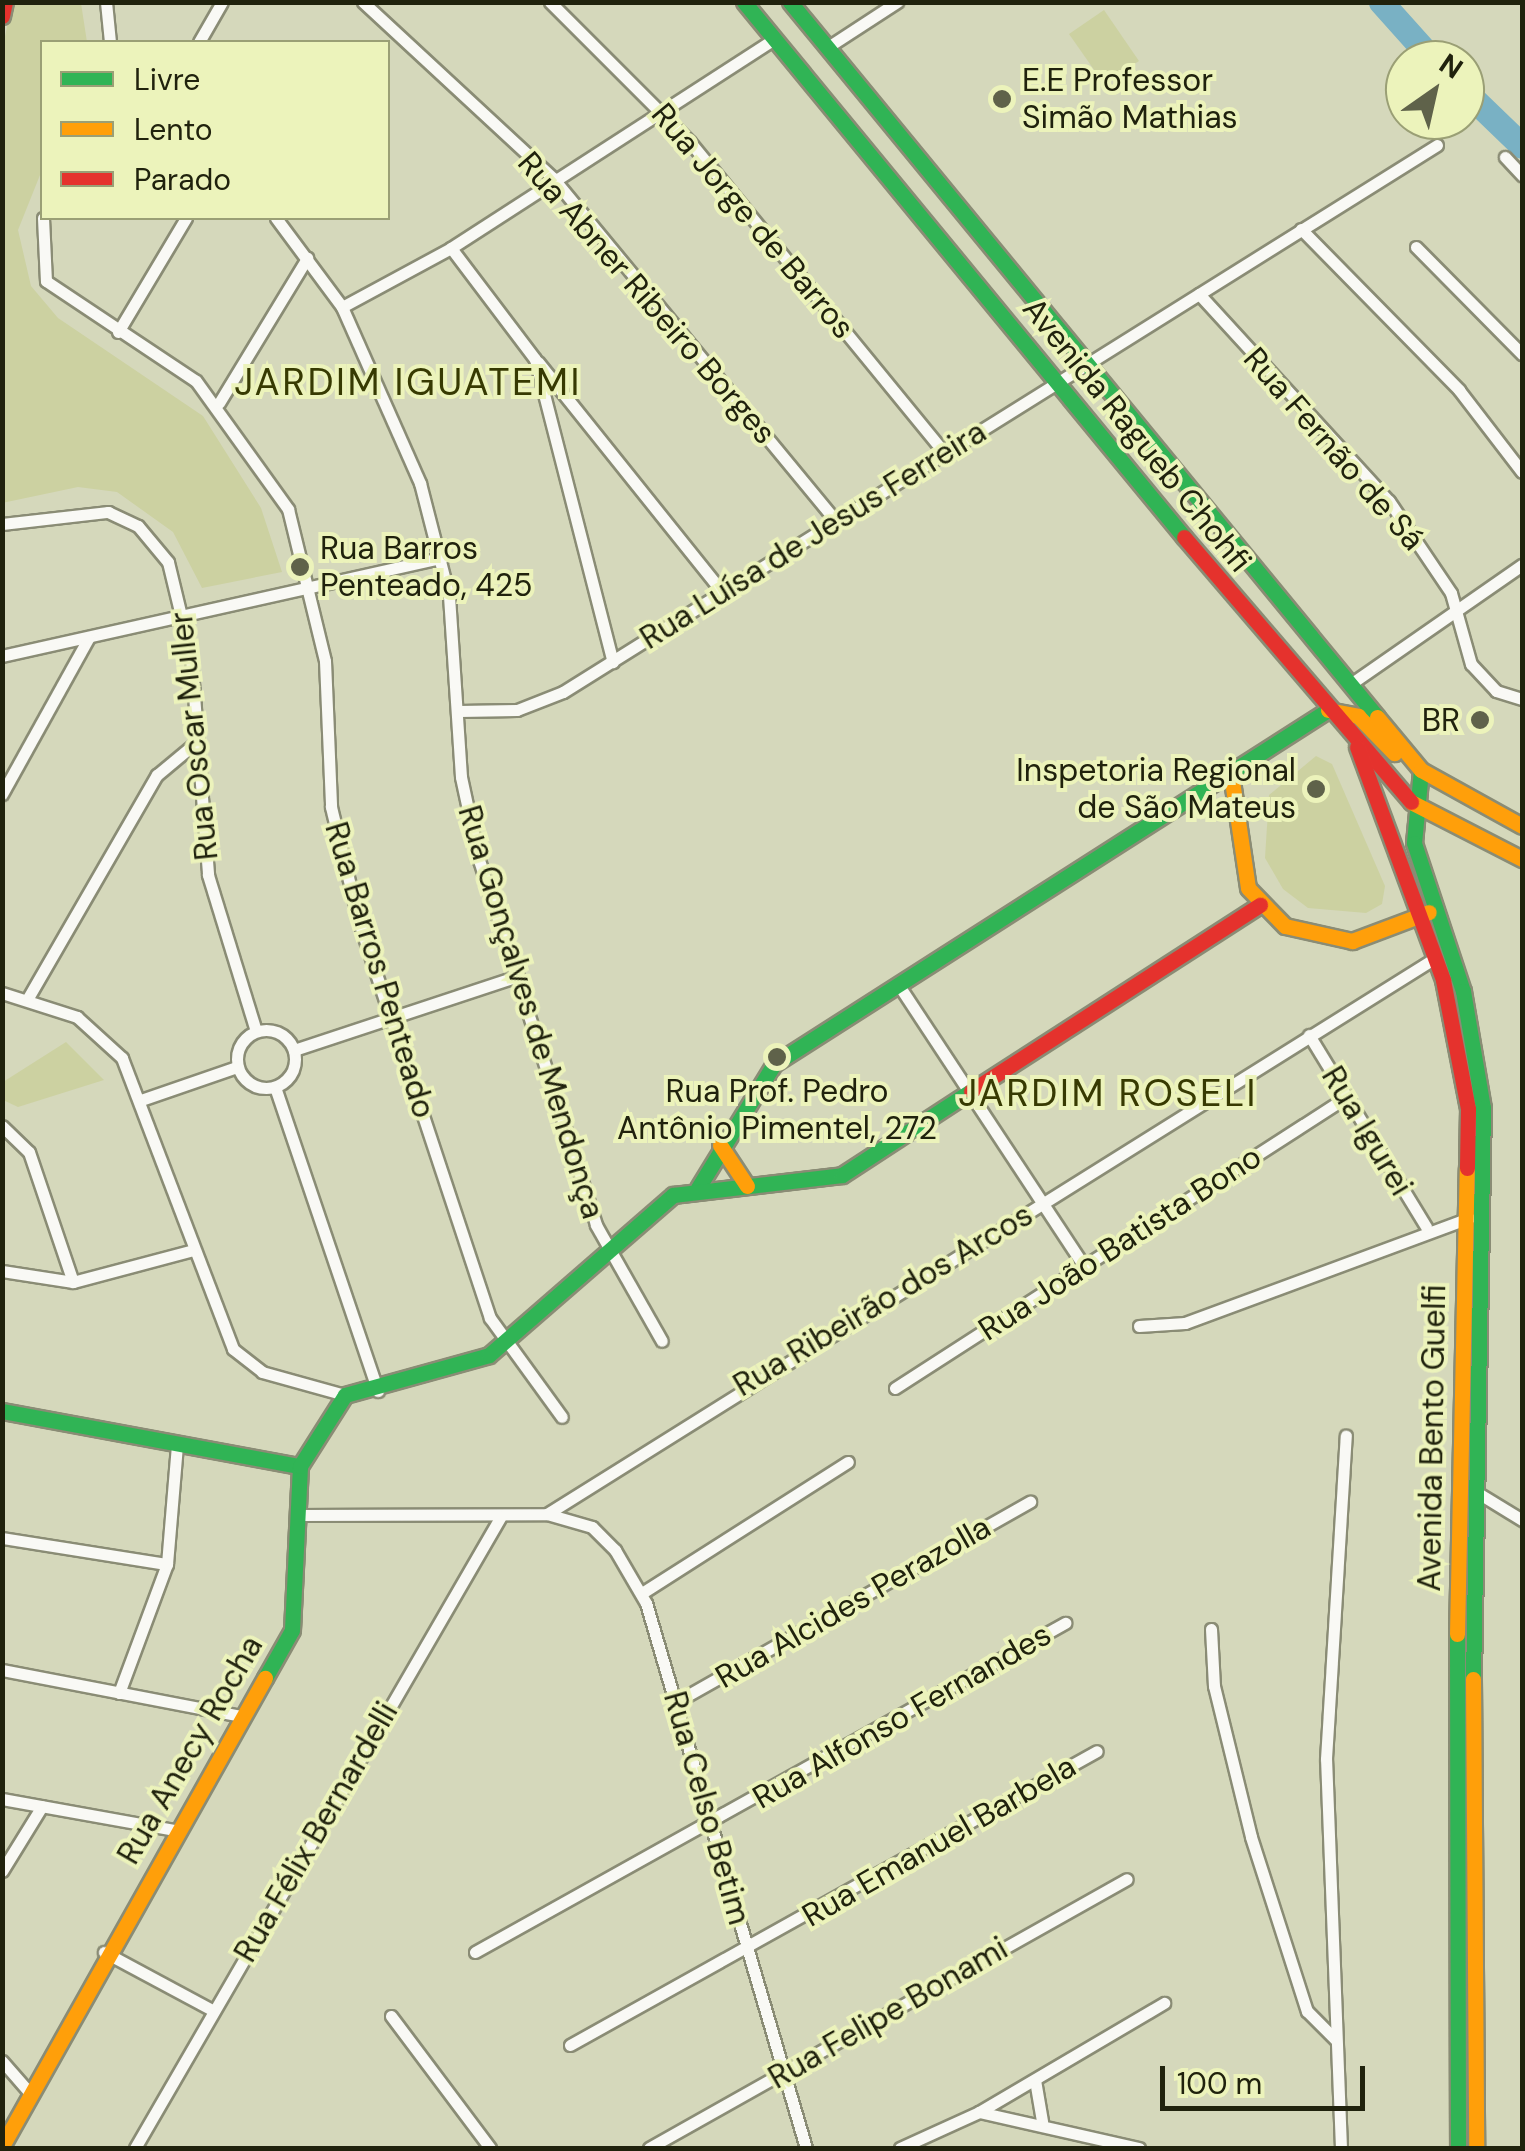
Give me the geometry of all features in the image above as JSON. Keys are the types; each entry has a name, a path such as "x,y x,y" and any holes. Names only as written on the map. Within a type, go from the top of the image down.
{"main road":[{"path":"2,16 5,2"},
{"name":"Avenida Ragueb Chohfi","path":"744,2 1357,747 1415,806 1522,859"},
{"name":"Avenida Ragueb Chohfi","path":"790,2 831,45 1090,359 1419,767 1522,826"},
{"path":"698,1188 720,1145 774,1064 1328,710 1358,716 1419,767"},
{"name":"Avenida Bento Guelfi","path":"1357,747 1478,1056 1452,1884 1458,2148"},
{"name":"Avenida Bento Guelfi","path":"1419,767 1414,842 1424,910 1463,1059 1473,1218 1478,1493 1470,1866 1476,2148"},
{"path":"1230,774 1242,868 1260,906 1324,940 1352,941 1404,924 1424,910"},
{"path":"345,1395 378,1391 506,1344 652,1206 698,1188 842,1175 1260,906"},
{"path":"720,1145 747,1186"},
{"name":"Rua Anecy Rocha","path":"2,2146 104,1952 292,1630 300,1466 345,1395"},
{"path":"2,1411 300,1466"}],"street":[{"path":"106,2 110,40"},
{"path":"200,40 222,2"},
{"name":"Rua Abner Ribeiro Borges","path":"363,2 553,178 835,520"},
{"name":"Rua Jorge de Barros","path":"550,2 659,106 943,452"},
{"path":"831,45 897,2"},
{"path":"342,307 451,248 659,106 775,38"},
{"name":"Rua Luísa de Jesus Ferreira","path":"451,248 536,358 612,662 1436,145"},
{"path":"1505,157 1522,174"},
{"name":"Rua Barros Penteado","path":"43,220 46,280 219,403 288,509 312,590 331,807 391,1016 490,1318 562,1417"},
{"path":"118,332 185,220"},
{"name":"Rua Gonçalves de Mendonça","path":"278,220 342,307 406,443 442,558 466,810 607,1247 662,1341"},
{"path":"1301,229 1458,390 1522,472"},
{"path":"1416,247 1522,354"},
{"path":"219,403 307,258"},
{"name":"Rua Fernão de Sá","path":"1199,294 1389,501 1456,610 1472,664 1496,690 1522,700"},
{"path":"536,358 723,592"},
{"name":"Rua Oscar Muller","path":"2,524 91,510 123,516 168,562 184,617 208,876 256,1031"},
{"path":"2,656 442,558"},
{"path":"1352,682 1522,565"},
{"path":"2,794 88,638"},
{"path":"459,711 533,706 612,662"},
{"path":"28,998 157,775 193,744"},
{"name":"Rua Ribeirão dos Arcos","path":"297,1515 547,1514 1435,958"},
{"path":"294,1050 518,976"},
{"path":"898,984 1084,1265"},
{"path":"2,992 28,998 99,1032 141,1100 232,1349 262,1372 345,1395"},
{"path":"256,1031 279,1033 294,1050 292,1072 276,1087 255,1086 238,1067 240,1045 256,1031"},
{"name":"Rua Igurei","path":"1309,1034 1426,1227"},
{"path":"141,1100 238,1067"},
{"path":"276,1087 378,1391"},
{"name":"Rua João Batista Bono","path":"895,1388 1345,1098"},
{"path":"2,1126 29,1152 74,1282"},
{"path":"1139,1326 1185,1323 1426,1227 1473,1218"},
{"path":"2,1272 74,1282 193,1250"},
{"path":"1341,2148 1326,1759 1346,1436"},
{"path":"119,1693 167,1564 176,1444"},
{"path":"642,1593 848,1462"},
{"path":"1478,1493 1522,1520"},
{"name":"Rua Alcides Perazolla","path":"676,1702 1030,1502"},
{"name":"Rua Celso Betim","path":"547,1514 604,1536 642,1593 806,2148"},
{"name":"Rua Félix Bernardelli","path":"134,2148 500,1516"},
{"path":"2,1538 167,1564"},
{"name":"Rua Alfonso Fernandes","path":"475,1952 711,1825 1065,1623"},
{"path":"1211,1630 1214,1686 1251,1837 1307,2011 1335,2040"},
{"path":"2,1670 242,1716"},
{"name":"Rua Emanuel Barbela","path":"570,2045 749,1949 1097,1752"},
{"path":"2,1800 175,1830"},
{"path":"2,1870 42,1806"},
{"name":"Rua Felipe Bonami","path":"649,2148 1127,1878"},
{"path":"104,1952 212,2010"},
{"path":"903,2148 979,2112 1164,2003"},
{"path":"391,2016 490,2148"},
{"path":"2,2061 28,2091"},
{"path":"1035,2080 1042,2121"},
{"path":"979,2112 1042,2121 1140,2148"}],"green space":[{"path":"12,3 81,3 87,40 40,40 40,175 18,230 31,286 58,318 203,416 261,508 282,572 202,588 173,532 117,492 78,487 2,503 2,51"},
{"path":"1104,10 1139,61 1104,84 1069,34"},
{"path":"1316,756 1332,764 1385,886 1382,904 1366,913 1308,908 1283,889 1265,858 1269,795"},
{"path":"66,1042 104,1080 18,1107 3,1100 3,1082"}],"waterway":[{"path":"1381,2 1415,40"},
{"path":"1485,110 1522,146"}],"traffic: fast":[{"path":"744,2 1184,537"},
{"path":"790,2 1377,717"},
{"path":"698,1188 774,1064 1328,710"},
{"path":"1421,770 1414,843 1463,991 1483,1108 1473,1679"},
{"path":"265,1678 292,1630 300,1466 345,1395 489,1355 673,1195 842,1175 971,1091"},
{"path":"2,1411 300,1466"},
{"path":"1457,1634 1458,2148"}],"traffic: slow":[{"path":"1328,710 1358,716 1394,753"},
{"path":"1377,717 1421,770 1522,826"},
{"path":"1231,774 1248,888 1285,926 1352,941 1429,912"},
{"path":"1411,802 1522,859"},
{"path":"720,1145 747,1186"},
{"path":"1457,1634 1467,1168"},
{"path":"2,2146 265,1678"},
{"path":"1473,1679 1476,2148"}],"traffic: jam":[{"path":"2,16 5,2"},
{"path":"1184,537 1411,802"},
{"path":"1357,747 1443,980 1468,1109 1467,1168"},
{"path":"971,1091 1260,905"}],"place":[{"name":"E.E Professor Simão Mathias","path":"1002,99"},
{"name":"Rua Barros Penteado, 425","path":"300,567"},
{"name":"BR","path":"1480,720"},
{"name":"Inspetoria Regional de São Mateus","path":"1316,789"},
{"name":"Rua Prof. Pedro Antônio Pimentel, 272","path":"777,1057"}],"district":[{"name":"JARDIM IGUATEMI","path":"408,383"},
{"name":"JARDIM ROSELI","path":"1108,1094"}]}
